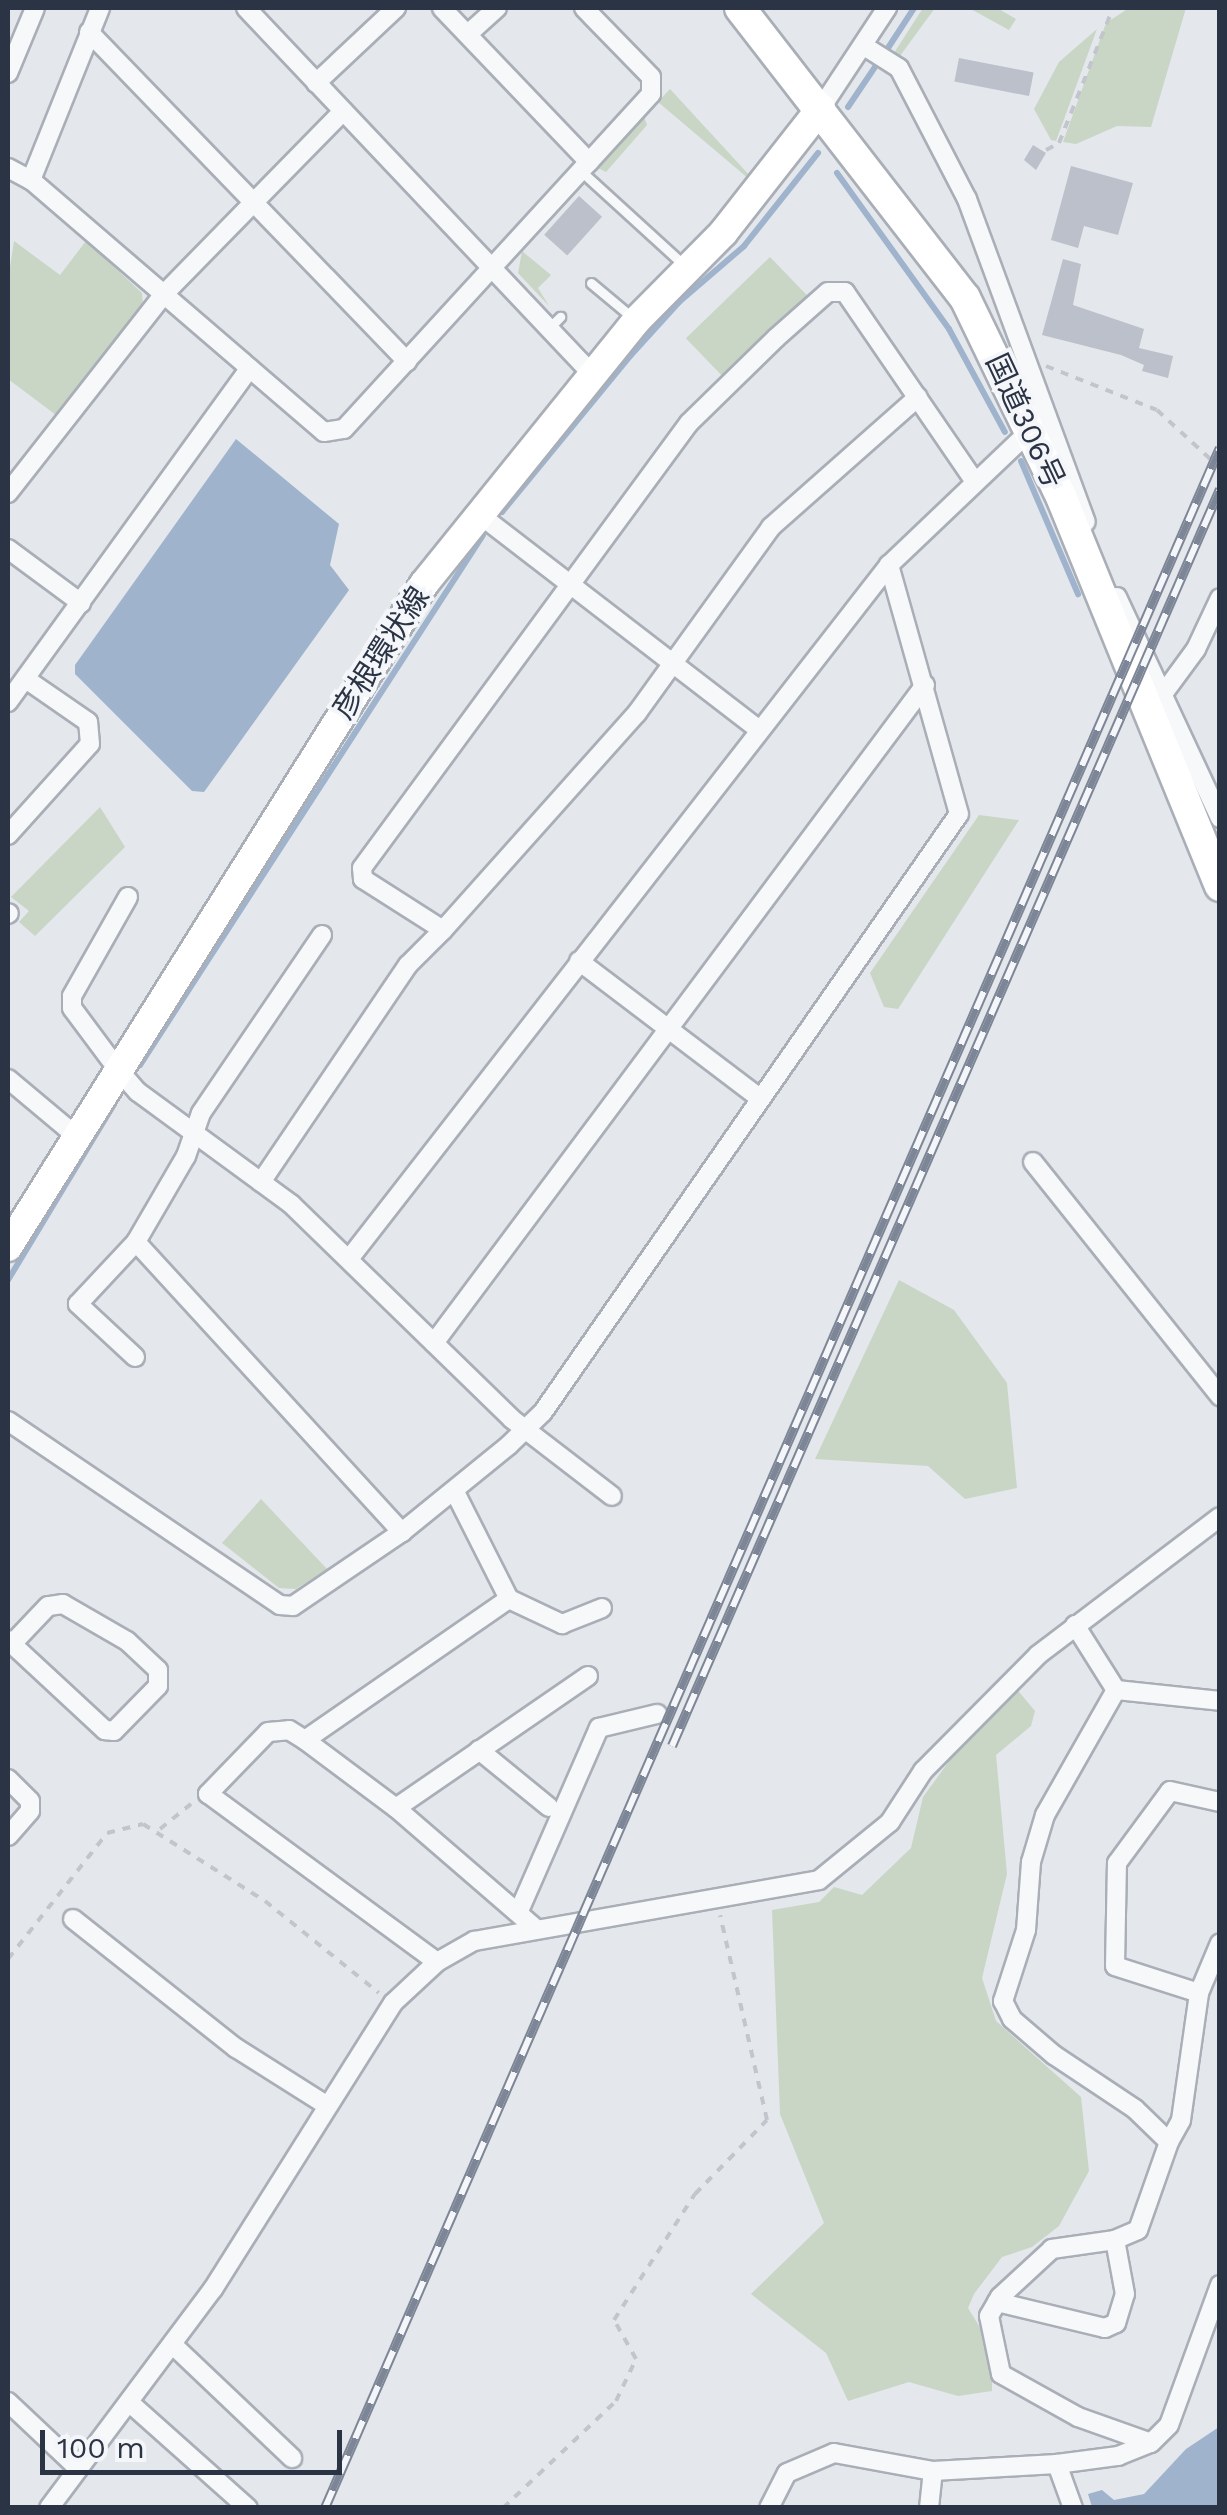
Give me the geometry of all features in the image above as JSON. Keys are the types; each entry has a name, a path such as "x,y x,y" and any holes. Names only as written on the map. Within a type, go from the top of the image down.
{"highway":[{"name":"国道306号","path":"740,8 965,298 1031,430 1220,886"}],"main road":[{"name":"彦根環状線","path":"8,1247 116,1067 424,584 636,321 796,147 821,108"}],"street":[{"path":"8,73 35,8"},
{"path":"31,180 100,8"},
{"path":"246,8 492,268 555,323 594,376"},
{"path":"316,83 396,8"},
{"path":"442,8 585,166"},
{"path":"468,34 497,8"},
{"path":"8,168 31,180 324,432 344,429 651,94 650,77 584,8"},
{"path":"821,108 887,8"},
{"path":"89,32 250,203 407,361"},
{"path":"864,46 900,68 966,199 1110,582 1220,818"},
{"path":"8,493 164,294 343,111"},
{"path":"443,930 364,879 362,868 689,424 828,292 845,292 975,482"},
{"path":"8,702 250,368"},
{"path":"261,1182 408,965 443,930 673,664 770,527 918,397"},
{"path":"348,1258 889,565 1031,430"},
{"path":"479,514 758,729"},
{"path":"8,549 81,603"},
{"path":"8,1421 280,1605 293,1606 455,1492 526,1429 960,814 889,565"},
{"path":"1163,694 1196,649 1220,598"},
{"path":"8,835 90,744 88,722 26,679"},
{"path":"434,1343 925,685"},
{"path":"128,898 72,996 72,1008 116,1067 193,1134 261,1182 348,1258 526,1429 612,1496"},
{"path":"135,1357 78,1304 136,1242 201,1113 322,935"},
{"path":"579,961 761,1100"},
{"path":"8,1078 75,1134"},
{"path":"1033,1162 1220,1396"},
{"path":"136,1242 402,1532"},
{"path":"455,1492 509,1598 562,1624 602,1608"},
{"path":"58,2504 78,2468 174,2346 392,2002 437,1962 474,1941 819,1880 890,1822 923,1772 1075,1625 1220,1517"},
{"path":"304,1740 509,1598"},
{"path":"63,1604 128,1642 158,1670 158,1686 114,1731 105,1730 10,1642 48,1606 63,1604"},
{"path":"1075,1625 1116,1690"},
{"path":"396,1808 588,1676"},
{"path":"1116,1690 1220,1701"},
{"path":"1116,1690 1044,1815 1031,1862 1026,1930 1003,2001 1012,2019 1054,2055 1135,2110 1169,2142"},
{"path":"519,1911 599,1728 658,1714"},
{"path":"437,1962 208,1794 268,1732 289,1730 304,1740 396,1808 536,1929"},
{"path":"479,1750 549,1807"},
{"path":"8,1779 30,1800 30,1811 8,1836"},
{"path":"1199,1993 1115,1966 1117,1863 1170,1791 1220,1802"},
{"path":"73,1920 236,2048 326,2105"},
{"path":"1152,2443 1078,2416 1001,2374 989,2316 997,2302 1052,2249 1115,2240 1138,2230 1169,2142 1182,2120 1199,1993 1220,1943"},
{"path":"997,2302 1105,2328 1116,2323 1125,2294 1115,2240"},
{"path":"769,2508 787,2474 834,2453 933,2472 1058,2464 1118,2456 1152,2443 1169,2425 1220,2286"},
{"path":"174,2346 292,2458"},
{"path":"8,2402 78,2468"},
{"path":"125,2405 248,2508"},
{"path":"1058,2464 1073,2508"},
{"path":"929,2508 933,2472"}],"lane":[{"path":"585,166 687,268"},
{"path":"592,283 636,321"}],"path":[{"path":"1046,150 1059,143 1113,8"},
{"path":"1032,368 1080,375 1158,410 1220,468"},
{"path":"159,1830 208,1794"},
{"path":"8,1958 106,1833 126,1824 159,1830 265,1901 392,2002"},
{"path":"503,2508 616,2402 636,2359 614,2320 694,2194 767,2120 716,1900"}],"green space":[{"path":"923,8 935,8 897,60 892,56"},
{"path":"969,8 997,8 1016,19 1009,30"},
{"path":"1129,8 1186,8 1151,127 1117,126 1076,144 1063,142 1106,23"},
{"path":"1097,29 1056,141 1051,140 1034,109 1059,62"},
{"path":"670,89 751,177 749,179 658,102"},
{"path":"644,117 647,125 606,172 598,168"},
{"path":"14,241 60,275 86,241 142,293 143,305 56,415 8,379 8,280"},
{"path":"522,251 551,275 538,288 549,306 518,273"},
{"path":"770,257 810,298 725,379 686,338"},
{"path":"100,807 125,847 35,936 19,922 29,911 11,897"},
{"path":"979,815 1019,820 898,1009 884,1007 870,973"},
{"path":"899,1280 954,1310 1007,1383 1017,1488 965,1499 928,1466 815,1459"},
{"path":"261,1499 327,1569 296,1589 279,1588 222,1543"},
{"path":"1015,1687 1035,1711 1031,1726 996,1755 1007,1874 982,1978 996,2021 1081,2097 1089,2171 1059,2226 1032,2247 1002,2257 974,2294 968,2308 992,2347 992,2391 958,2396 909,2382 848,2401 826,2353 751,2294 824,2223 780,2114 772,1910 819,1902 834,1887 862,1895 911,1848 923,1797 969,1734"}],"water":[{"path":"236,439 339,524 330,565 349,590 204,792 192,791 75,674 75,665"},
{"path":"1219,2427 1219,2507 1092,2507 1088,2494 1102,2490 1114,2500 1144,2494 1186,2449"}],"building":[{"path":"959,58 1034,73 1029,96 954,82"},
{"path":"1033,145 1046,153 1036,170 1024,160"},
{"path":"1071,166 1133,183 1118,235 1084,226 1078,248 1051,240"},
{"path":"579,196 602,217 567,255 544,235"},
{"path":"1063,259 1081,264 1073,305 1144,329 1139,348 1173,356 1168,378 1142,371 1144,365 1121,355 1042,335"}],"waterway":[{"path":"886,51 914,8"},
{"path":"848,107 877,64"},
{"path":"502,512 631,355 679,302 744,246 818,153"},
{"path":"837,173 949,329 1005,432"},
{"path":"1021,461 1078,594"},
{"path":"140,1065 483,535"},
{"path":"8,1280 114,1104"}],"railway":[{"path":"325,2508 1220,448"},
{"path":"672,1746 1220,489"}]}
